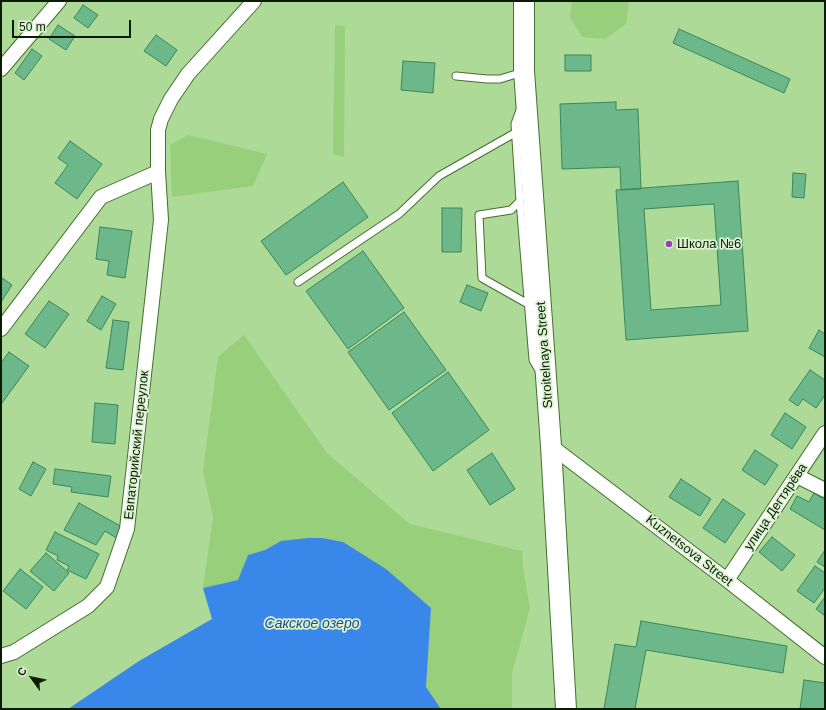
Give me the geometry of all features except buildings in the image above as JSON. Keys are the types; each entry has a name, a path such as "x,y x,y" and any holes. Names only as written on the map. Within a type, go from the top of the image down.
{"street":[{"path":"1,69 59,1"},
{"name":"Евпаторийский переулок","path":"1,656 14,652 88,606 107,587 127,529 161,220 158,172 158,130 164,110 188,74 254,1"},
{"name":"Stroitelnaya Street","path":"524,1 524,71 547,384 566,709"},
{"path":"1,329 101,197 158,172"},
{"name":"улица Дегтярёва","path":"727,580 825,433"},
{"name":"Kuznetsova Street","path":"551,446 727,580 825,657"},
{"path":"797,476 825,490"}],"lane":[{"path":"456,76 487,79 500,78 524,71"},
{"path":"526,92 515,124 520,201 533,360 547,384"},
{"path":"298,282 399,214 439,176 516,132"},
{"path":"520,201 511,210 479,215 482,278 528,304"}],"green space":[{"path":"572,1 629,1 626,24 605,39 582,37 570,17"},
{"path":"335,25 345,26 344,157 333,154"},
{"path":"188,135 267,154 253,186 172,197 170,145"},
{"path":"244,335 327,453 410,524 522,551 523,568 530,608 512,673 512,709 441,709 426,687 431,608 281,541 265,550 248,555 239,580 203,588 213,517 203,471 218,357"}],"water":[{"name":"Сакское озеро","path":"322,538 343,542 386,569 431,608 426,687 441,709 68,709 139,661 212,619 203,588 238,580 248,555 265,550 281,541"}],"place":[{"name":"Школа №6","path":"669,244"}]}
